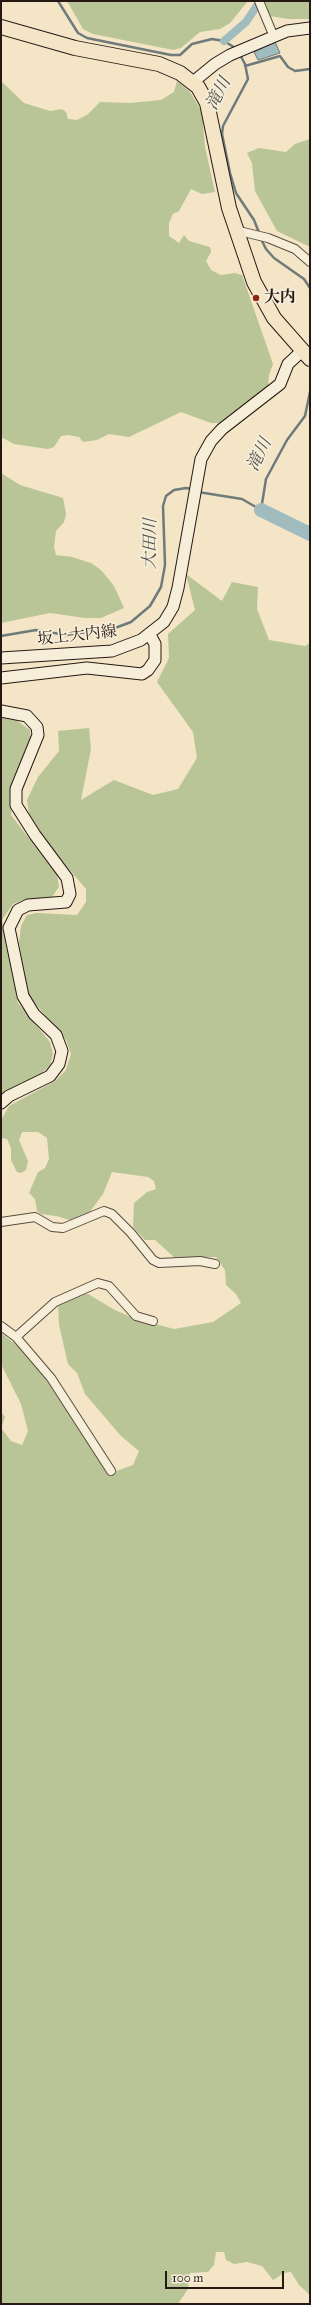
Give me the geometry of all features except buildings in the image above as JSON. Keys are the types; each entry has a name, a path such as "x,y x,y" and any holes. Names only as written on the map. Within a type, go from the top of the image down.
{"highway":[{"path":"1,27 75,48 159,64 180,73 193,82 202,92 207,103 235,230 244,258 263,301 283,329 308,356"}],"street":[{"path":"259,1 274,37"},
{"path":"193,82 215,64 230,56 287,31 310,28"},
{"path":"235,230 250,232 295,249 310,262"},
{"name":"坂上大内線","path":"1,658 112,651 133,644 150,635 164,622 175,598 196,477 201,459 216,434 244,410 280,384 288,364 308,356"},
{"path":"1,678 87,668 142,674 148,670 155,660 155,644 150,635"},
{"path":"1,711 27,716 37,727 38,736 16,789 16,805 35,835 67,878 70,894 66,902 28,905 18,910 9,928 23,996 34,1014 56,1035 62,1051 59,1064 50,1076 9,1096 1,1103"},
{"path":"1,1222 35,1216 52,1227 63,1228 104,1211 112,1214 132,1233 153,1260 159,1263 200,1261 215,1264"},
{"path":"16,1336 55,1302 98,1283 109,1286 136,1316 153,1321"},
{"path":"1,1326 16,1336 51,1378 110,1471"}],"green space":[{"path":"67,1 248,1 230,23 220,29 200,32 181,48 173,50 93,34 83,29"},
{"path":"265,1 310,1 310,19 289,19 269,16"},
{"path":"1,81 24,103 50,111 62,109 66,112 68,119 77,120 87,115 100,102 130,103 161,100 174,92 177,81 190,92 202,112 205,147 215,192 202,194 191,189 179,211 173,214 169,223 169,236 179,243 184,235 189,241 210,247 211,252 206,261 211,270 221,275 235,273 242,275 273,364 269,375 268,388 219,423 211,423 181,412 129,437 109,434 97,440 83,442 79,437 68,435 61,436 54,447 48,449 14,444 1,437"},
{"path":"310,139 310,247 277,231 255,191 252,163 247,153 259,148 286,152 295,144"},
{"path":"1,473 20,485 63,498 66,514 64,522 56,531 54,547 56,555 72,557 91,563 101,570 114,586 124,608 101,618 85,618 50,613 1,623"},
{"path":"186,574 222,601 232,582 258,587 257,609 269,640 305,646 310,643 310,2295 299,2285 291,2272 284,2273 273,2280 262,2266 247,2262 234,2264 226,2260 224,2252 216,2252 214,2265 208,2272 190,2273 188,2289 178,2304 1,2304 1,1428 11,1441 22,1445 28,1431 21,1404 1,1364 1,1333 26,1352 69,1412 108,1474 133,1465 139,1451 121,1436 85,1394 77,1373 68,1364 59,1325 58,1305 80,1294 88,1294 113,1309 133,1318 174,1329 213,1322 241,1303 236,1294 226,1285 225,1270 216,1257 174,1257 155,1240 145,1240 133,1227 134,1203 147,1192 156,1189 154,1181 148,1177 112,1172 103,1194 89,1213 73,1221 56,1216 41,1214 37,1211 35,1199 29,1193 38,1172 45,1168 49,1159 47,1138 38,1132 22,1132 19,1140 28,1161 26,1170 21,1173 17,1172 11,1160 11,1148 7,1139 1,1138 1,1120 9,1106 55,1081 66,1070 71,1054 66,1040 28,995 19,943 21,926 27,915 37,913 77,915 86,902 86,889 44,840 30,820 27,800 38,777 59,751 58,731 89,728 91,749 81,800 114,780 153,795 178,789 197,758 193,732 157,682 169,658 168,634 195,610"},
{"path":"1,716 16,720 30,730 31,743 21,761 13,783 11,815 57,875 59,887 52,897 23,900 13,904 2,920 18,1003 50,1042 53,1054 50,1065 41,1074 1,1097"},
{"path":"1,1412 5,1417 1,1428"}],"water":[{"path":"275,42 280,53 258,60 254,52"}],"waterway":[{"name":"滝川","path":"58,1 78,33 87,38 171,55 180,55 192,44 212,39 224,41 237,49"},
{"path":"224,41 246,22 260,1"},
{"name":"滝川","path":"239,53 245,64 248,79 223,126 222,134 230,173 236,193 254,220 260,235"},
{"path":"245,66 280,56 288,67 295,71 310,69"},
{"name":"滝川","path":"261,239 266,249 274,258 304,279 310,288"},
{"name":"滝川","path":"198,492 242,499 261,510 266,479 287,440 305,416 310,392"},
{"name":"大田川","path":"1,636 36,630 66,635 115,628 131,622 150,606 161,587 165,565 163,506 166,496 174,490 186,488 192,489"},
{"name":"滝川","path":"261,510 310,534"}],"place":[{"name":"大内","path":"256,298"}]}
